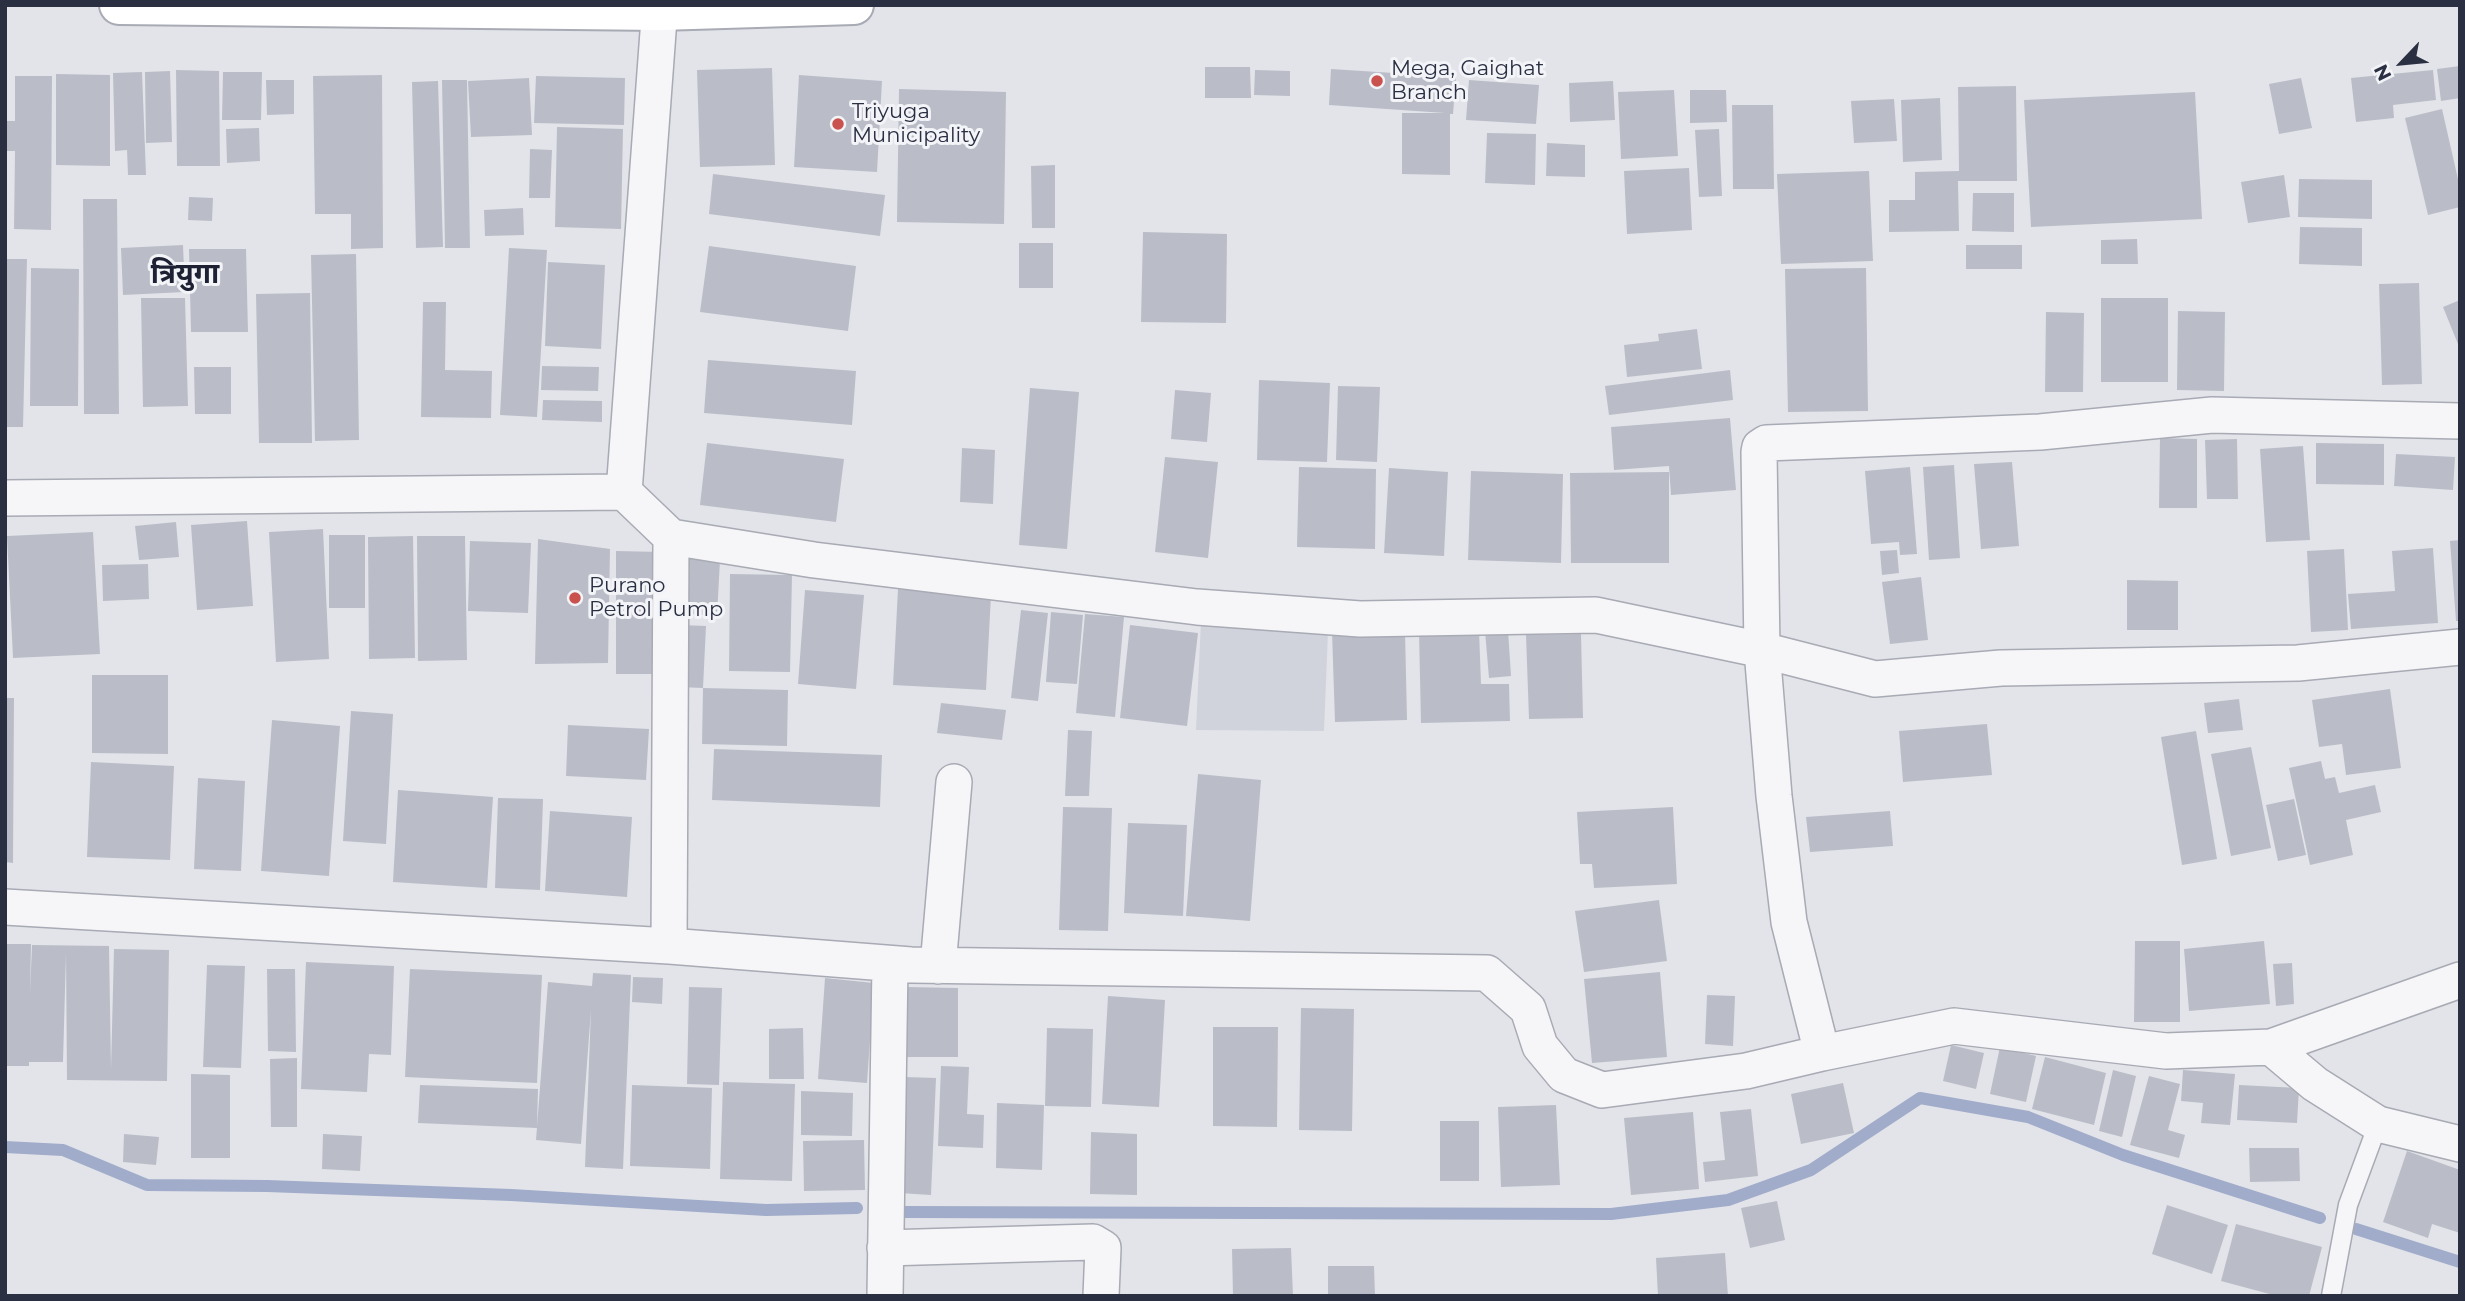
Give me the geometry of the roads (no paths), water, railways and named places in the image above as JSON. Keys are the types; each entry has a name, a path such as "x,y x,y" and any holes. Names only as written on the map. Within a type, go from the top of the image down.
{"main road":[{"path":"119,5 660,8 854,5"}],"street":[{"path":"624,492 660,8"},
{"path":"1822,1054 1789,922 1774,796 1762,650 1760,447 1766,443 2040,432 2212,415 2460,421"},
{"path":"5,498 624,492 671,537 814,560 1197,607 1360,619 1596,615 1762,650 1875,679 2001,668 2298,663 2460,647"},
{"path":"669,946 671,537"},
{"path":"938,966 954,782"},
{"path":"5,907 669,946 890,964 1487,973 1528,1009 1540,1046 1564,1075 1602,1090 1746,1071 1954,1026 2166,1051 2271,1046 2460,981"},
{"path":"885,1296 890,964"},
{"path":"2271,1046 2315,1084 2378,1124 2460,1144"},
{"path":"885,1248 1093,1242 1103,1248 1101,1296"}],"lane":[{"path":"2331,1296 2348,1205 2378,1124"}],"waterway":[{"path":"903,1212 1611,1214 1728,1200 1811,1170 1920,1098 2028,1117 2123,1155 2320,1218"},
{"path":"5,1147 63,1150 147,1185 267,1186 511,1195 766,1210 857,1208"},
{"path":"2356,1229 2460,1262"}],"place":[{"name":"Mega, Gaighat Branch","path":"1377,81"},
{"name":"Triyuga Municipality","path":"838,124"},
{"name":"Purano Petrol Pump","path":"575,598"}],"district":[{"name":"त्रियुगा","path":"185,275"}]}
